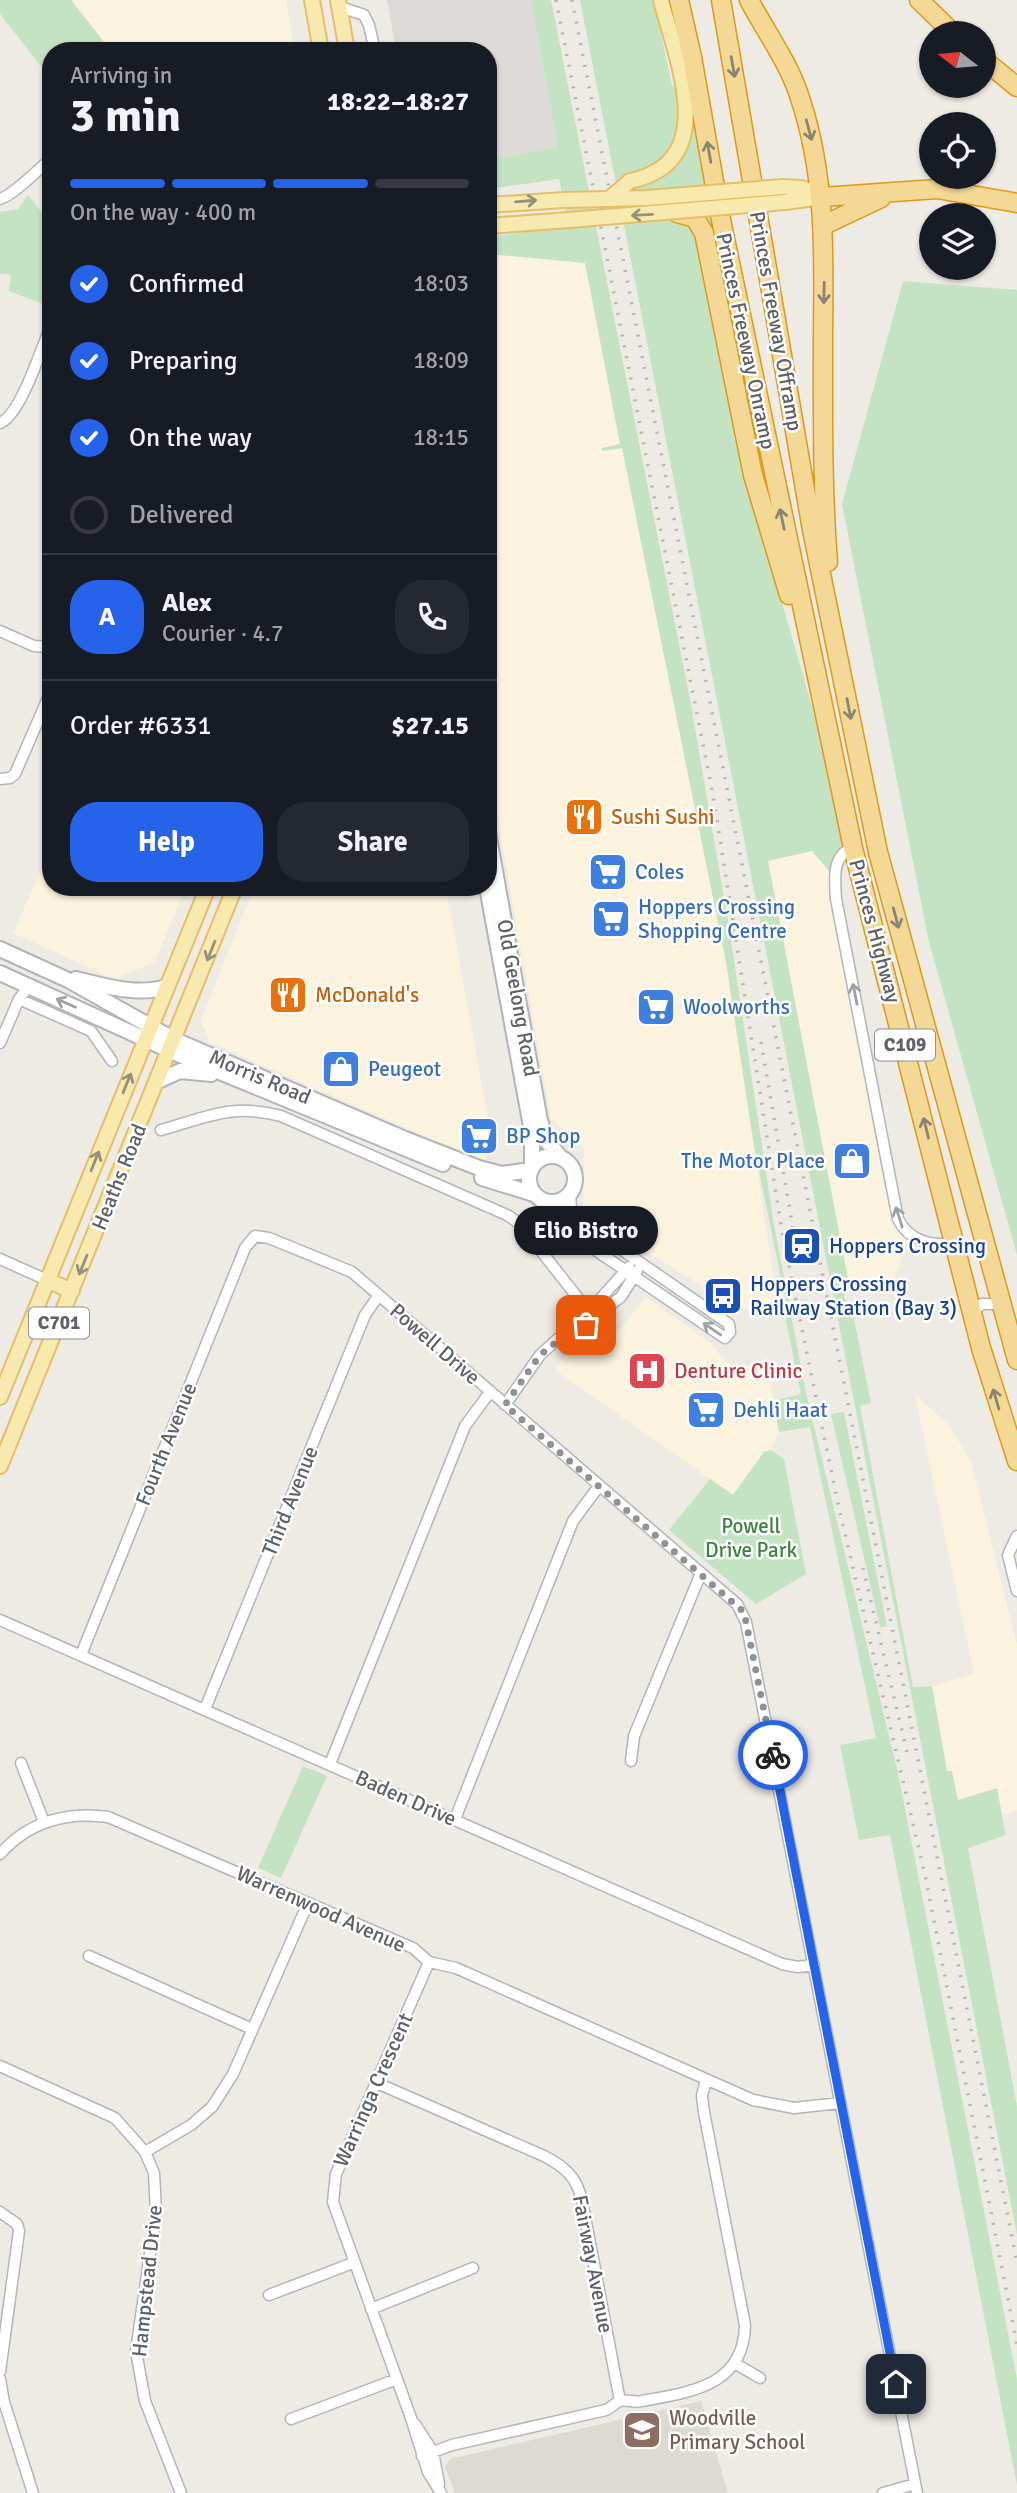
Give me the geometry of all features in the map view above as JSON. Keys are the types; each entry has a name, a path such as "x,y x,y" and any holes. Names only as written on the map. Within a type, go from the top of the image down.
{"highway":[{"name":"Princes Freeway Onramp","path":"679,0 720,215 817,682"},
{"name":"Princes Freeway Offramp","path":"721,0 812,530 836,642"},
{"path":"749,0 800,97 822,197 824,498 836,642"},
{"path":"919,0 941,21"},
{"path":"996,70 1017,88"},
{"path":"822,197 952,190 1017,203"},
{"path":"824,225 848,211 897,191"},
{"path":"677,213 695,218 704,233 753,475 817,682"},
{"name":"Princes Highway","path":"836,642 878,852 999,1307 1017,1360"},
{"name":"Princes Highway","path":"817,682 853,848 972,1312 1016,1452"},
{"path":"853,848 878,852"},
{"path":"954,1242 967,1230 972,1199"},
{"path":"966,1285 985,1293 999,1307"}],"main road":[{"path":"312,0 319,42"},
{"path":"609,199 630,181 656,172 677,150 685,134 688,116 661,0"},
{"path":"339,4 345,42"},
{"path":"497,204 730,193 782,187 802,188 822,197"},
{"path":"497,225 677,213 822,197"},
{"name":"Heaths Road","path":"0,1397 204,896"},
{"name":"Heaths Road","path":"0,1466 231,896"},
{"path":"47,1280 72,1291"}],"street":[{"path":"339,4 357,10 365,17 372,42"},
{"path":"0,200 11,195 21,182 42,166"},
{"path":"0,423 6,421 18,404 42,347"},
{"path":"0,631 42,647"},
{"path":"0,779 10,778 15,774 42,712"},
{"path":"853,848 839,859 835,870 836,899 898,1219 902,1227 914,1237 942,1245 954,1242"},
{"name":"Old Geelong Road","path":"497,894 532,1132 532,1168"},
{"name":"Old Geelong Road","path":"489,896 540,1121 547,1141 561,1158"},
{"name":"Morris Road","path":"0,949 57,975 148,1032 233,1078 456,1170 536,1196"},
{"path":"0,1043 19,999 29,986 31,970 21,958"},
{"path":"3,974 16,985 19,999"},
{"name":"Morris Road","path":"3,974 148,1032"},
{"path":"57,975 127,990 150,991 166,987"},
{"path":"19,999 91,1031 112,1061"},
{"name":"Morris Road","path":"173,1045 479,1168 502,1174 532,1168"},
{"path":"158,1081 180,1071 233,1078"},
{"name":"Morris Road","path":"162,1130 227,1110 245,1109 281,1116 507,1214 519,1223 580,1301 592,1308"},
{"path":"545,1157 561,1158 573,1173 570,1192 574,1214 724,1319 729,1324 730,1332 725,1338 564,1227 536,1196 529,1178 532,1168 545,1157"},
{"path":"536,1196 555,1202 570,1192"},
{"name":"Powell Drive","path":"255,1236 269,1238 339,1265 379,1295 744,1612 916,2489"},
{"name":"Fourth Avenue","path":"81,1655 245,1248 255,1236"},
{"path":"0,1259 47,1280"},
{"path":"563,1337 624,1270 639,1262"},
{"path":"330,1764 466,1426 519,1382 540,1355 563,1337 606,1311 621,1297 635,1276 639,1262"},
{"name":"Third Avenue","path":"205,1709 365,1315 379,1295"},
{"path":"604,1295 621,1297"},
{"path":"604,1295 606,1311"},
{"path":"972,1312 982,1304 999,1307"},
{"path":"592,1308 606,1311"},
{"path":"454,1819 573,1521 599,1486"},
{"path":"1017,1536 1007,1555 1017,1591"},
{"path":"631,1761 634,1736 701,1573"},
{"name":"Baden Drive","path":"0,1620 782,1964 814,1965"},
{"path":"20,1763 44,1822"},
{"name":"Warrenwood Avenue","path":"0,1854 26,1830 44,1822 87,1814 108,1817 413,1948 429,1962 456,1968 773,2106 794,2108 840,2103"},
{"path":"145,2152 191,2125 212,2107 233,2074 308,1903"},
{"path":"89,1956 253,2029"},
{"name":"Warringa Crescent","path":"429,1962 336,2174 333,2189 337,2221 411,2418 428,2454 440,2492"},
{"name":"Hampstead Drive","path":"0,2066 115,2118 131,2132 145,2152 154,2173 156,2212 136,2351 145,2401 181,2493"},
{"path":"428,2454 606,2410 620,2401 639,2402 697,2388 716,2382 736,2364 742,2354 745,2325 704,2112 702,2096 706,2079"},
{"name":"Fairway Avenue","path":"377,2083 544,2156 562,2165 573,2176 582,2201 620,2401"},
{"path":"0,2212 20,2221 0,2372"},
{"path":"269,2295 352,2263"},
{"path":"371,2309 473,2269"},
{"path":"736,2364 760,2378"},
{"path":"0,2379 4,2402 33,2493"},
{"path":"291,2419 397,2379"},
{"path":"883,2493 916,2489"}],"shaded area":[{"path":"71,0 286,0 293,42 104,42"},
{"path":"387,0 531,0 558,147 497,159 497,42 394,42"},
{"path":"497,255 585,262 726,962 776,1294 762,1315 734,1307 583,1210 584,1149 551,1119 497,815"},
{"path":"812,851 830,872 829,887 886,1194 899,1231 907,1241 892,1287 850,1293 768,860"},
{"path":"42,867 42,896 182,896 155,962 114,979 13,933"},
{"path":"250,896 448,896 494,1152 482,1161 209,1042 201,1020"},
{"path":"646,1297 712,1344 722,1358 743,1372 747,1365 770,1380 779,1432 771,1450 764,1452 733,1495 555,1370 565,1356 599,1330 620,1330"},
{"path":"915,1395 949,1425 971,1462 1017,1645 1017,1811 1002,1815 997,1788 957,1800 951,1771 947,1772 932,1686 974,1674"},
{"name":"Woodville Primary School","path":"701,2401 728,2493 455,2493 445,2467 450,2459"}],"green space":[{"path":"0,0 71,0 104,42 42,42 42,68 0,14"},
{"path":"531,0 551,0 690,699 729,927 774,1225 806,1393 898,1773 1017,2379 1017,2485 890,1835 859,1840 840,1745 876,1738 810,1427 779,1432 773,1401 801,1394 786,1321 787,1308 754,1146 726,962 622,448 602,451 602,448 620,444 585,263 497,255 497,236 568,226 570,229 559,179 497,188 497,159 558,147"},
{"path":"580,0 654,0 672,86 692,83 714,224 713,233 697,234 774,575 832,776 846,838 830,872 812,851 768,861 849,1284 843,1286 845,1300 852,1309 871,1403 860,1406 913,1687 932,1686 947,1771 952,1771 958,1800 997,1788 1006,1835 968,1848 1017,2106 1017,2235"},
{"path":"28,195 42,213 42,304 9,291 11,275 0,274 0,212 18,209"},
{"path":"903,281 1017,290 1017,1255 929,942 842,504"},
{"path":"844,1412 887,1626 880,1627 831,1414"},
{"name":"Powell Drive Park","path":"771,1450 784,1459 806,1574 756,1604 669,1530 710,1479 733,1495 764,1452"},
{"path":"303,1766 327,1776 281,1878 258,1868"}],"railway":[{"path":"556,0 713,795 782,1232 838,1504 925,1875 1017,2345"},
{"path":"572,0 1017,2263"},
{"path":"761,1042 799,1263"},
{"path":"863,1568 907,1752"}],"way so far":[{"path":"586,1325 563,1337 540,1355 505,1405 744,1612 773,1755"}],"place":[{"name":"Sushi Sushi","path":"584,817"},
{"name":"Coles","path":"608,872"},
{"name":"Hoppers Crossing Shopping Centre","path":"611,919"},
{"name":"McDonald's","path":"288,995"},
{"name":"Woolworths","path":"656,1007"},
{"name":"Peugeot","path":"341,1069"},
{"name":"BP Shop","path":"479,1136"},
{"name":"The Motor Place","path":"852,1161"},
{"name":"Hoppers Crossing","path":"802,1246"},
{"name":"Hoppers Crossing Railway Station (Bay 3)","path":"723,1296"},
{"name":"Elio Bistro","path":"586,1325"},
{"name":"Denture Clinic","path":"647,1371"},
{"name":"Dehli Haat","path":"706,1410"},
{"name":"Woodville Primary School","path":"642,2430"}],"route":[{"path":"773,1755 896,2384"}]}
